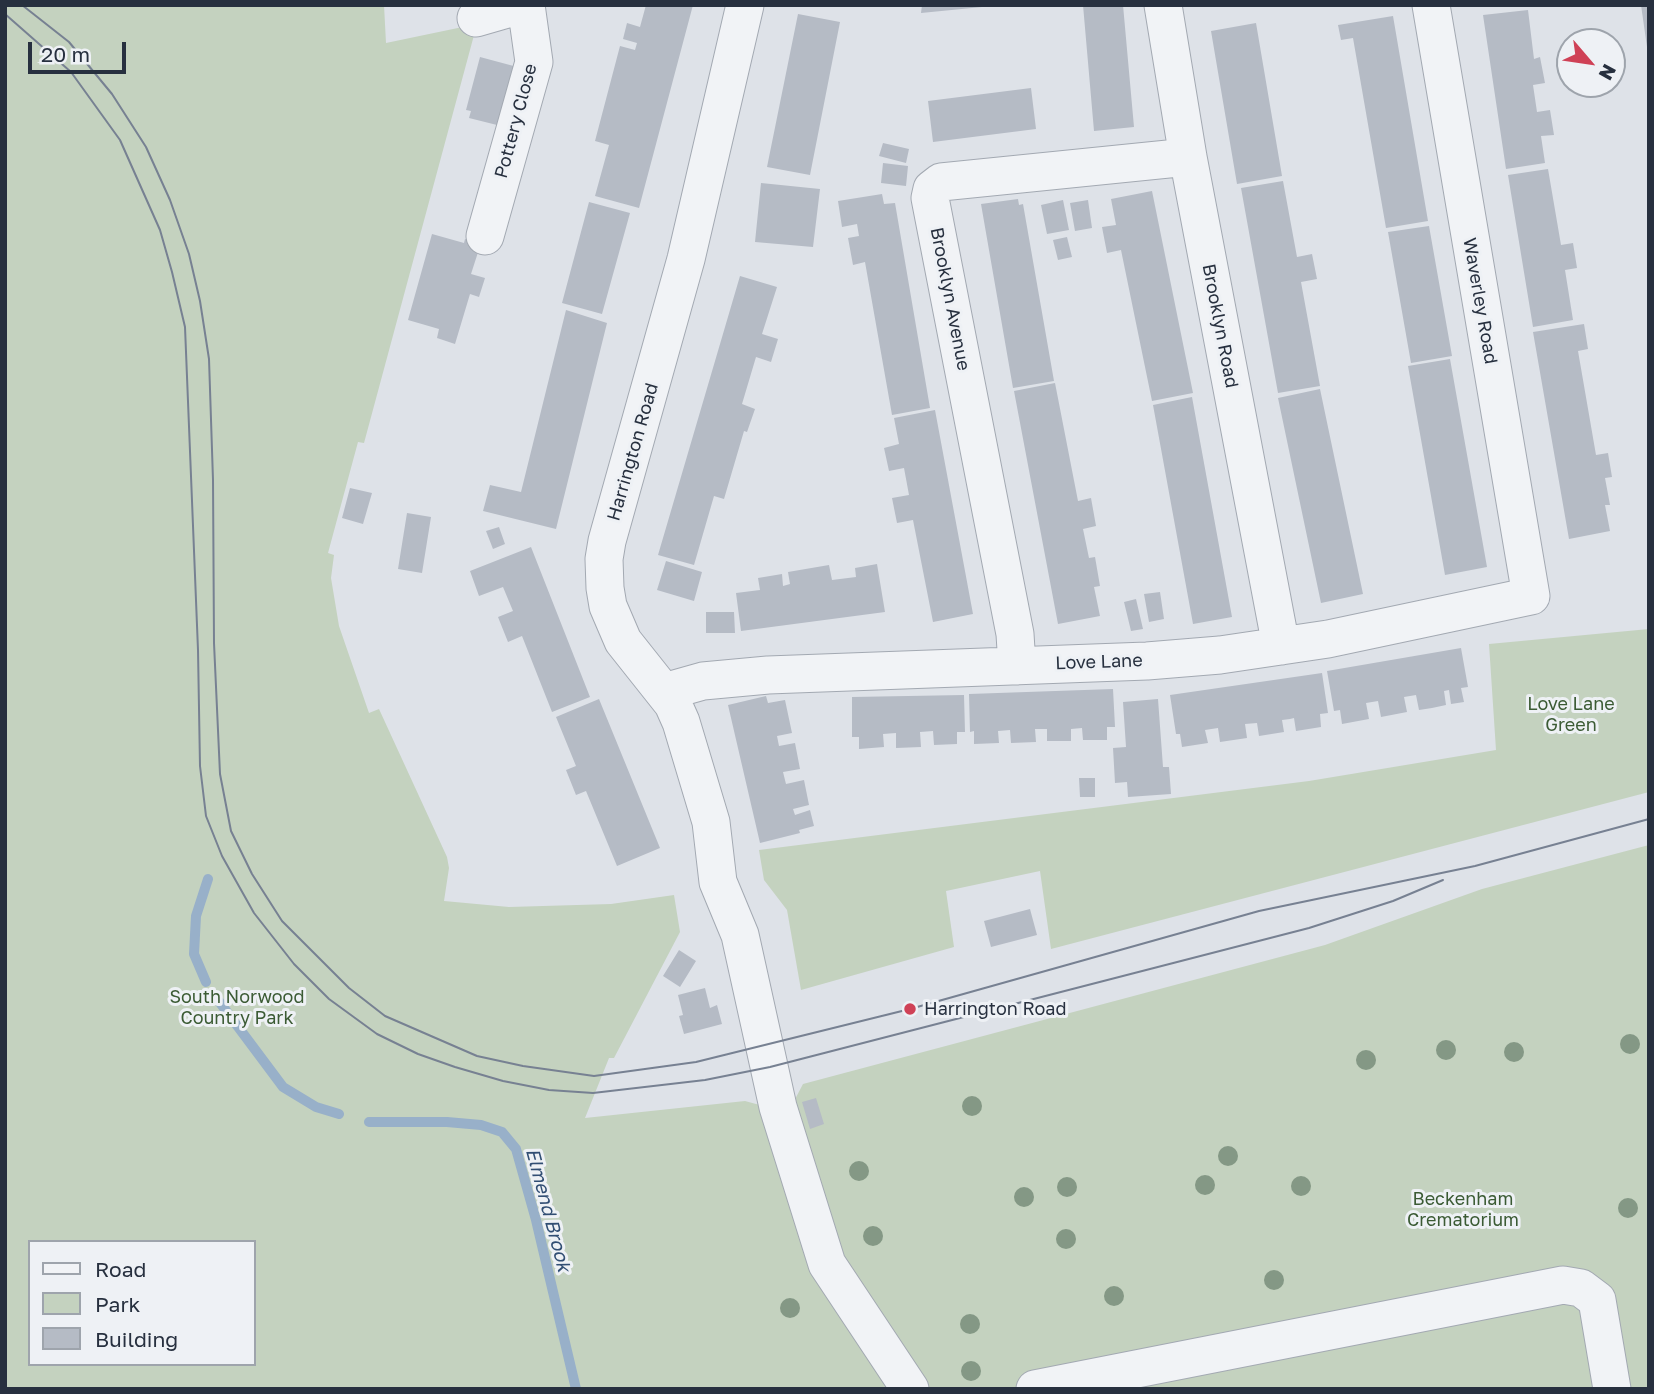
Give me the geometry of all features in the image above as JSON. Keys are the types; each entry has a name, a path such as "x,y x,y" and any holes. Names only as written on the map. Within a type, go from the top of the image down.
{"street":[{"path":"476,18 521,5"},
{"name":"Pottery Close","path":"485,236 534,62 526,5"},
{"name":"Harrington Road","path":"745,5 689,246 604,559 608,606 633,656 673,704 681,722 703,790 713,834 718,882 740,935 778,1107 827,1264 910,1389"},
{"name":"Brooklyn Road","path":"1163,5 1188,157 1281,646"},
{"name":"Waverley Road","path":"1431,5 1531,596"},
{"name":"Brooklyn Avenue","path":"1017,666 1015,634 930,198 932,189 941,182 1188,157"},
{"name":"Love Lane","path":"664,692 724,678 1220,655 1328,639 1531,596"},
{"path":"1035,1389 1563,1285 1581,1288 1597,1300 1612,1389"}],"green space":[{"path":"5,5 384,5 386,43 477,24 364,443 358,442 328,553 334,555 331,578 339,626 369,713 379,709 447,857 449,868 444,901 509,907 611,904 674,895 680,932 614,1058 609,1058 585,1118 745,1101 767,1107 792,1105 803,1084 1325,945 1482,889 1649,845 1649,1389 5,1389"},
{"name":"Love Lane Green","path":"1649,629 1649,792 1051,949 1040,871 946,891 954,947 801,990 787,910 764,880 759,850 1309,781 1496,750 1489,644"}],"building":[{"path":"646,5 693,5 639,208 595,196 609,145 595,141 620,46 635,50 637,43 623,39 627,23 640,27"},
{"path":"922,5 982,5 982,7 921,13"},
{"path":"1083,5 1123,5 1134,127 1094,131"},
{"path":"1641,5 1649,5 1649,47 1647,47"},
{"path":"1528,10 1534,59 1540,57 1545,83 1533,85 1537,112 1550,110 1554,135 1541,136 1545,163 1506,169 1483,15"},
{"path":"798,14 840,22 810,175 767,167"},
{"path":"1393,16 1428,221 1386,228 1353,38 1341,40 1338,25"},
{"path":"1256,23 1282,176 1237,184 1211,31"},
{"path":"480,57 521,68 501,126 469,118 471,111 466,110"},
{"path":"1031,88 1036,129 933,142 928,101"},
{"path":"883,143 909,149 906,163 879,156"},
{"path":"883,163 908,166 906,186 881,183"},
{"path":"1548,169 1561,245 1573,243 1577,268 1565,270 1573,320 1533,327 1508,175"},
{"path":"1283,181 1297,257 1312,254 1317,279 1301,282 1320,386 1278,393 1241,188"},
{"path":"761,183 820,189 813,247 755,242"},
{"path":"1152,191 1193,393 1152,401 1121,250 1107,253 1102,227 1116,225 1111,199"},
{"path":"882,194 884,204 895,203 930,408 892,415 865,262 853,265 848,238 859,236 857,224 842,227 838,201"},
{"path":"1018,199 1019,205 1023,204 1054,381 1013,388 981,204"},
{"path":"1063,200 1069,230 1047,234 1041,205"},
{"path":"1088,200 1092,228 1075,231 1070,203"},
{"path":"589,202 630,213 602,314 562,303"},
{"path":"1429,226 1452,356 1411,363 1388,232"},
{"path":"432,234 464,243 465,239 481,243 471,274 485,278 479,297 470,294 455,344 437,338 439,329 408,320"},
{"path":"1067,237 1072,257 1058,260 1053,240"},
{"path":"740,276 777,287 762,334 778,339 771,362 756,357 742,404 755,409 747,432 744,431 724,499 714,496 694,565 658,555"},
{"path":"566,310 607,323 556,529 483,511 490,485 521,492"},
{"path":"1584,324 1588,349 1578,351 1596,455 1608,453 1612,477 1605,478 1610,505 1605,505 1610,531 1569,539 1533,332"},
{"path":"1450,359 1487,567 1445,575 1408,366"},
{"path":"1055,383 1078,501 1091,498 1096,526 1083,529 1089,558 1095,557 1100,586 1094,587 1100,616 1058,624 1014,391"},
{"path":"1320,389 1363,594 1321,603 1278,398"},
{"path":"1192,397 1232,617 1193,624 1153,405"},
{"path":"935,410 973,614 933,622 913,520 897,523 892,498 909,495 904,468 889,471 884,448 899,444 894,418"},
{"path":"350,488 372,493 363,524 342,518"},
{"path":"407,513 431,517 422,573 398,569"},
{"path":"499,527 505,544 493,549 486,531"},
{"path":"531,547 590,697 552,712 522,636 508,642 498,617 513,611 503,587 479,596 470,571"},
{"path":"666,561 702,572 694,601 657,590"},
{"path":"877,564 885,612 741,631 736,593 760,590 758,578 782,574 783,586 790,584 788,572 829,565 832,580 856,577 855,568"},
{"path":"1160,592 1164,619 1149,622 1144,594"},
{"path":"1136,599 1143,629 1131,631 1124,602"},
{"path":"706,612 734,612 735,633 706,633"},
{"path":"1461,648 1468,687 1461,688 1464,702 1451,704 1449,690 1444,691 1446,705 1419,710 1416,695 1404,697 1407,712 1381,717 1378,701 1366,703 1369,719 1342,724 1340,710 1334,711 1327,671"},
{"path":"1322,673 1328,713 1320,714 1321,727 1296,731 1294,718 1282,720 1284,732 1259,736 1257,723 1245,724 1247,738 1220,742 1218,728 1205,730 1208,743 1182,747 1180,734 1176,734 1170,695"},
{"path":"1113,689 1115,727 1107,727 1107,740 1083,740 1082,728 1071,729 1071,741 1047,741 1047,729 1035,729 1036,742 1011,743 1010,730 998,731 999,743 974,744 974,731 970,732 969,694"},
{"path":"964,695 965,732 957,732 957,744 934,745 933,731 920,732 921,747 896,748 896,733 883,734 884,747 859,749 859,737 852,737 852,697"},
{"path":"766,696 768,703 785,700 792,733 777,736 779,746 795,743 800,769 783,772 786,784 804,780 809,805 793,809 795,815 810,810 814,826 799,830 800,833 760,843 728,705"},
{"path":"599,699 660,848 617,866 586,791 576,795 566,770 576,766 556,717"},
{"path":"1158,699 1163,767 1169,767 1171,794 1128,797 1127,782 1115,783 1113,748 1126,747 1123,702"},
{"path":"1079,778 1095,778 1095,797 1080,797"},
{"path":"1030,909 1037,935 991,947 984,921"},
{"path":"679,950 696,961 680,987 663,976"},
{"path":"705,988 710,1008 717,1005 722,1024 684,1034 679,1016 683,1015 678,995"},
{"path":"816,1098 824,1124 810,1129 802,1102"}],"waterway":[{"name":"Elmend Brook","path":"206,982 194,954 196,916 208,879"},
{"name":"Elmend Brook","path":"218,1000 283,1087 316,1107 339,1114"},
{"name":"Elmend Brook","path":"369,1122 481,1125 502,1132 516,1149 536,1220 576,1389"}],"tram line":[{"path":"22,5 69,42 112,94 146,147 170,200 189,254 209,359 214,643 220,774 231,831 252,874 282,921 349,988 385,1016 477,1056 523,1066 594,1076 696,1062 910,1009 1259,911 1475,866 1649,819"},
{"path":"5,14 71,72 120,140 160,230 172,272 185,327 200,766 206,816 222,856 254,913 294,964 329,999 377,1034 418,1054 455,1067 503,1081 549,1090 593,1093 705,1080 770,1067 1309,928 1393,901 1443,880"}],"place":[{"name":"Harrington Road","path":"910,1009"}],"park label":[{"name":"South Norwood Country Park","path":"237,1007"},
{"name":"Beckenham Crematorium","path":"1463,1209"}]}
